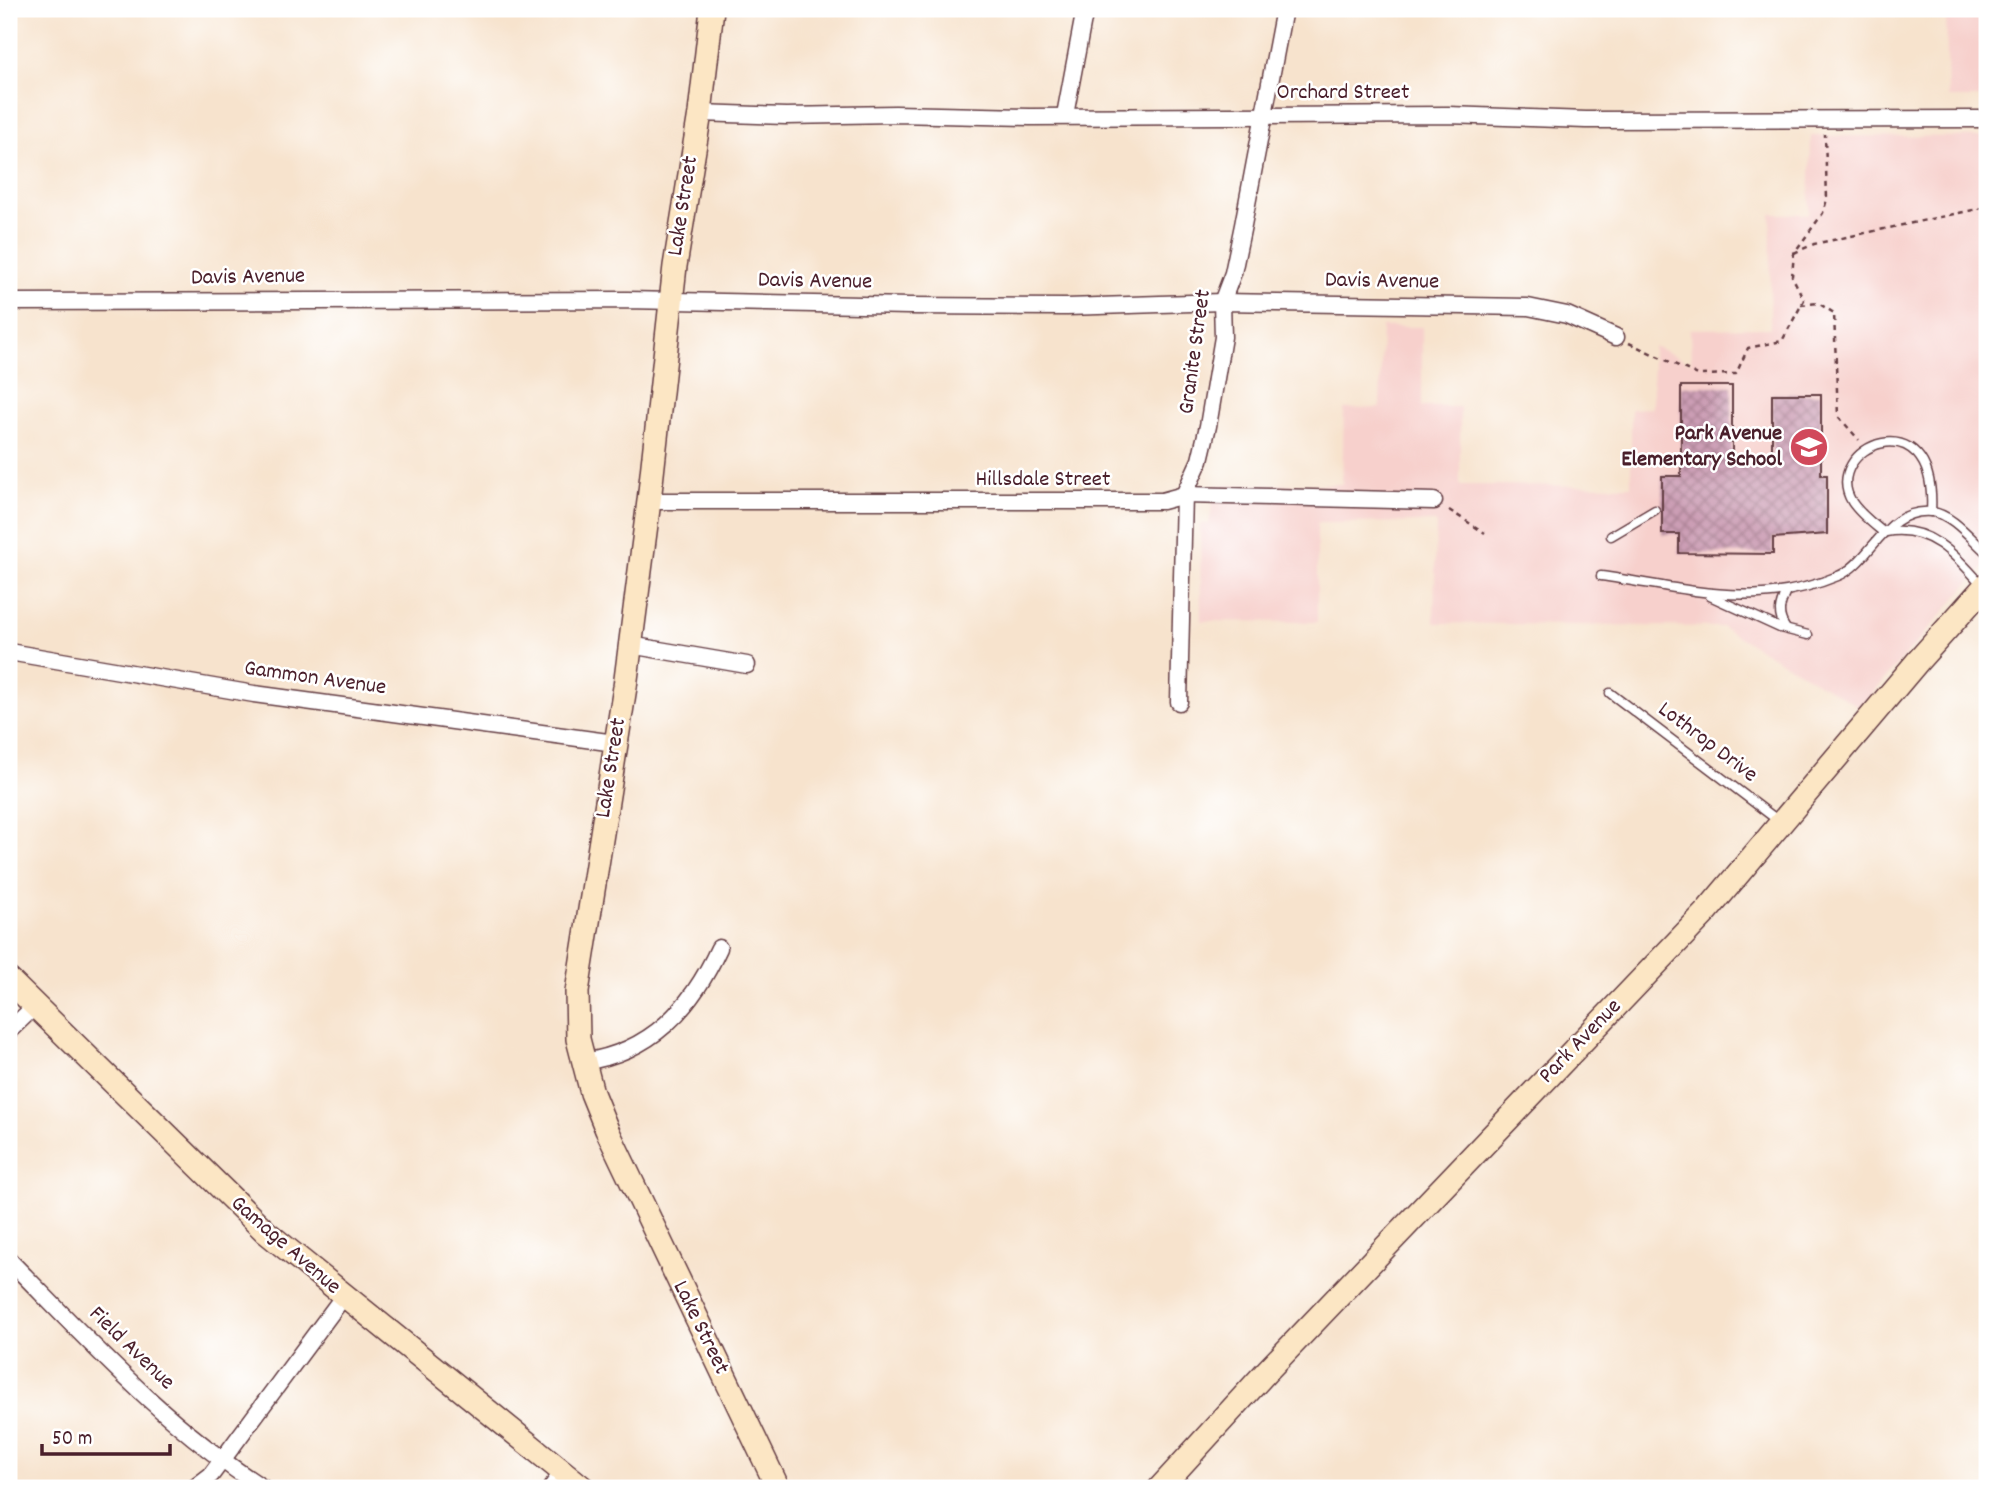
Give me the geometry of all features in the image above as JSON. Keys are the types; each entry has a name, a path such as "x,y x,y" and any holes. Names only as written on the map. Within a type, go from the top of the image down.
{"street":[{"name":"Lake Street","path":"712,9 671,303 630,645 577,992 578,1039 602,1118 648,1222 778,1488"},
{"path":"1065,115 1085,9"},
{"name":"Granite Street","path":"1179,702 1184,495 1200,460 1208,426 1223,338 1222,302 1238,249 1284,9"},
{"name":"Orchard Street","path":"699,113 786,116 1263,115 1987,119"},
{"name":"Davis Avenue","path":"9,302 627,300 671,303 1067,307 1222,302 1528,307 1567,315 1616,337"},
{"name":"Hillsdale Street","path":"649,501 1020,504 1162,501 1184,495 1434,501"},
{"name":"Park Avenue","path":"1160,1488 1305,1331 1706,912 1918,661 1986,586"},
{"path":"630,645 747,665"},
{"name":"Gammon Avenue","path":"9,652 254,694 615,743"},
{"path":"583,1062 619,1055 667,1025 682,1011 710,969 719,948"},
{"name":"Gamage Avenue","path":"9,980 215,1185 557,1480 583,1488"},
{"path":"9,1031 35,1006"},
{"name":"Field Avenue","path":"9,1260 138,1390 222,1459 263,1488"},
{"path":"194,1488 211,1475 343,1297"}],"lane":[{"path":"1883,532 1851,500 1846,480 1853,461 1866,448 1884,441 1902,443 1917,453 1928,472 1932,488 1931,512"},
{"path":"1611,536 1655,510"},
{"path":"1601,576 1708,595 1786,592 1840,576 1854,566 1883,532 1911,516 1931,512 1945,516 1987,553"},
{"path":"1883,532 1901,529 1920,532 1938,542 1986,586"},
{"path":"1786,592 1779,606 1780,621 1786,629"},
{"path":"1708,595 1786,629 1808,635"},
{"name":"Lothrop Drive","path":"1610,693 1783,823"}],"path":[{"path":"1616,337 1698,375 1736,374 1748,348 1782,341 1804,300 1792,276 1794,253 1823,214 1827,199 1824,120"},
{"path":"1794,253 1814,244 1987,207"},
{"path":"1801,305 1818,303 1834,313 1838,416 1866,448"},
{"path":"1434,501 1485,533"}],"shaded area":[{"path":"1946,16 1987,16 1987,98 1948,98"},
{"name":"Park Avenue Elementary School","path":"1811,136 1987,137 1987,563 1860,707 1722,627 1434,623 1436,522 1317,523 1317,622 1201,621 1200,524 1209,524 1216,485 1342,484 1344,409 1380,408 1382,327 1422,327 1422,407 1460,407 1460,485 1631,486 1631,409 1653,408 1653,346 1691,363 1690,329 1770,328 1771,214 1809,214"}],"building":[{"path":"1681,386 1732,386 1732,459 1772,459 1772,394 1821,394 1821,475 1827,475 1827,534 1773,538 1773,554 1679,553 1679,534 1662,534 1662,476 1681,476"}],"place":[{"name":"Park Avenue Elementary School","path":"1809,447"}]}
